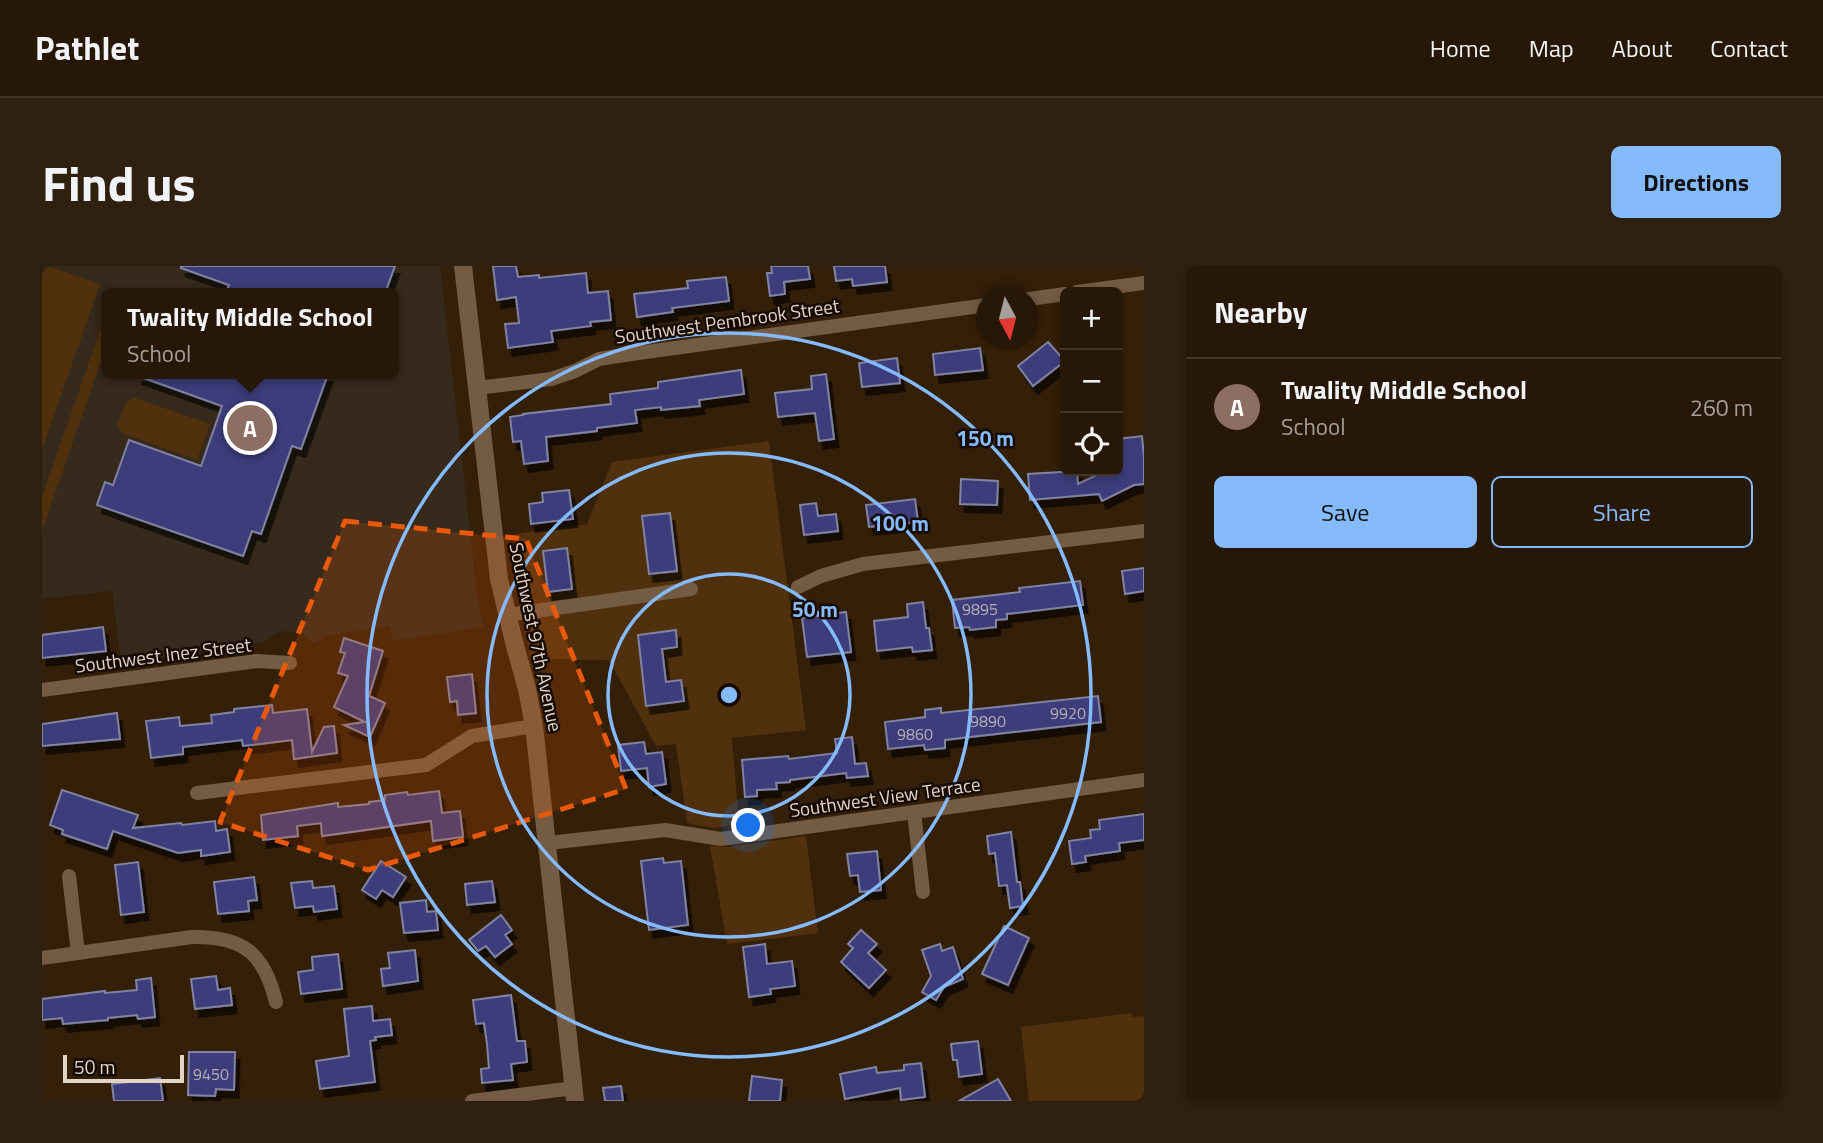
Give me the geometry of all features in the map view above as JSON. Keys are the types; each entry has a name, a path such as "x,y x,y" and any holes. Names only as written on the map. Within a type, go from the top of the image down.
{"street":[{"name":"Southwest 97th Avenue","path":"463,266 499,579 534,726 574,1094"},
{"path":"1114,287 1144,283"},
{"path":"1039,298 1060,295"},
{"name":"Southwest Pembrook Street","path":"477,388 551,379 599,359 976,306"},
{"path":"798,587 821,576 863,564 1144,531"},
{"path":"507,615 691,589"},
{"name":"Southwest Inez Street","path":"42,690 257,661 290,663"},
{"path":"197,793 426,765 472,736 534,726"},
{"name":"Southwest View Terrace","path":"548,843 665,830 721,839 1144,780"},
{"path":"914,812 923,892"},
{"path":"69,876 78,953"},
{"path":"42,958 192,937 214,937 243,947 262,964 276,1002"},
{"path":"472,1101 574,1094"}],"highlighted area":[{"path":"345,521 526,539 626,789 368,870 220,822"}],"shaded area":[{"path":"42,266 440,266 483,627 392,641 390,626 327,636 314,643 303,634 286,631 275,634 262,643 121,663 112,591 42,599"},
{"path":"42,266 100,284 42,450"},
{"path":"101,327 101,361 42,531 42,497"},
{"path":"135,398 210,424 197,460 122,433 117,426 126,402"},
{"path":"769,441 806,730 732,738 739,824 714,828 687,823 676,744 656,746 609,660 531,659 519,597 515,534 587,524 612,462"},
{"path":"806,836 818,933 727,944 710,846 727,847"},
{"path":"1132,1013 1133,1017 1144,1016 1144,1101 1029,1101 1021,1027"}],"building":[{"path":"395,266 387,288 228,288 229,285 181,268"},
{"path":"493,266 516,266 518,277 539,275 539,278 586,273 588,293 608,291 611,320 590,322 591,326 551,331 553,342 508,348 505,324 519,323 516,297 497,300"},
{"path":"771,266 808,266 810,279 784,282 785,294 770,296 767,273 772,273"},
{"path":"834,266 885,266 887,282 853,286 852,279 836,281"},
{"path":"726,277 729,301 672,308 673,312 637,317 634,294 688,288 687,281"},
{"path":"1048,342 1060,355 1060,365 1033,386 1018,366"},
{"path":"976,349 980,350 983,370 935,375 933,354"},
{"path":"897,358 900,383 862,387 859,363"},
{"path":"741,370 744,394 699,400 700,406 635,410 637,423 546,437 548,461 524,464 521,441 513,442 510,417 611,404 610,394 658,388 658,382"},
{"path":"826,374 834,439 819,441 815,413 778,417 775,393 812,389 811,376"},
{"path":"146,379 326,379 301,449 292,446 261,534 252,531 243,556 97,505 105,482 113,485 129,440 201,466 222,406"},
{"path":"1142,436 1144,484 1134,485 1102,501 1099,494 1030,500 1028,474 1060,472 1060,476 1077,476 1078,484 1095,476 1123,476 1123,438"},
{"path":"961,479 998,481 997,505 960,504"},
{"path":"569,490 573,519 531,524 529,504 543,502 542,493"},
{"path":"915,499 918,522 869,527 866,505"},
{"path":"816,503 818,516 836,514 838,531 804,535 800,505"},
{"path":"670,513 677,571 649,574 642,516"},
{"path":"567,548 572,589 548,592 543,551"},
{"path":"1144,568 1144,591 1125,594 1122,571"},
{"path":"1080,581 1083,605 1007,614 1007,619 996,620 996,627 970,630 969,627 955,628 952,600"},
{"path":"923,602 932,650 913,652 912,647 877,651 874,621 908,617 907,604"},
{"path":"846,612 851,652 807,657 802,618"},
{"path":"103,627 106,651 42,658 42,635"},
{"path":"676,630 677,647 662,649 666,682 681,680 684,701 646,706 638,635"},
{"path":"344,638 383,651 369,696 385,703 370,737 344,725 365,722 334,707 348,676 338,673 345,653 340,652"},
{"path":"472,674 476,713 458,715 457,701 450,702 447,677"},
{"path":"1098,696 1101,722 945,740 945,748 925,750 924,745 888,749 885,722 925,717 925,710 941,708 941,713"},
{"path":"272,705 273,713 307,709 312,752 324,727 334,726 337,753 294,759 292,740 243,746 242,740 183,747 183,754 151,758 146,721 179,717 180,726 212,723 211,715 234,712 234,709"},
{"path":"117,713 120,739 42,746 42,724"},
{"path":"852,737 855,764 866,763 868,776 847,778 846,773 790,780 776,783 777,789 757,790 757,796 745,797 742,760 788,756 789,759 837,753 835,739"},
{"path":"644,742 646,754 662,752 666,784 649,787 647,768 621,771 618,745"},
{"path":"62,790 138,815 133,828 215,821 216,831 227,829 230,852 201,856 201,850 178,853 113,831 107,849 62,834 63,830 50,825"},
{"path":"439,791 442,813 460,811 463,837 433,841 431,821 322,836 321,823 297,826 298,836 263,840 261,815 338,803 338,807 369,804 385,800 385,795"},
{"path":"1144,814 1144,840 1119,843 1120,851 1085,856 1086,862 1072,864 1069,841 1091,838 1090,830 1100,829 1099,820"},
{"path":"1011,832 1023,906 1010,908 1007,885 999,886 995,853 989,854 987,836"},
{"path":"877,851 881,890 860,892 858,875 850,876 847,854"},
{"path":"663,858 664,863 681,861 688,925 649,930 641,861"},
{"path":"381,861 406,877 393,897 382,890 376,899 362,890"},
{"path":"138,862 144,912 121,915 115,865"},
{"path":"254,877 257,900 248,901 249,911 218,914 214,882"},
{"path":"312,881 313,888 334,886 337,909 314,912 313,906 295,908 291,883"},
{"path":"492,881 495,902 467,905 465,884"},
{"path":"426,900 427,912 436,911 438,930 404,933 400,903"},
{"path":"501,915 512,930 505,935 512,944 495,957 486,946 478,951 469,940"},
{"path":"1004,926 1029,938 1008,985 982,974"},
{"path":"861,930 877,944 868,953 886,970 869,988 841,962 853,948 848,944"},
{"path":"765,944 767,964 792,961 795,986 770,989 771,994 749,997 743,947"},
{"path":"940,944 942,951 953,947 963,979 944,987 936,1000 922,992 931,976 922,950"},
{"path":"415,950 418,981 383,986 381,969 390,968 388,953"},
{"path":"338,954 342,989 301,994 298,972 313,970 312,957"},
{"path":"216,976 218,990 230,988 232,1005 195,1009 191,979"},
{"path":"151,978 155,1017 138,1019 137,1015 63,1024 62,1018 42,1020 42,999 137,990 136,980"},
{"path":"511,995 517,1041 525,1041 527,1062 511,1064 513,1080 482,1083 481,1069 489,1068 487,1044 484,1023 476,1024 473,1000"},
{"path":"372,1006 373,1021 390,1019 392,1035 375,1037 376,1040 370,1041 375,1082 320,1089 316,1061 349,1056 344,1009"},
{"path":"978,1041 982,1074 959,1077 951,1044"},
{"path":"189,1052 235,1052 234,1090 216,1089 215,1096 188,1095"},
{"path":"921,1063 925,1097 901,1100 900,1088 845,1099 840,1074 876,1067 877,1073 904,1070 904,1065"},
{"path":"752,1076 782,1080 780,1101 749,1101"},
{"path":"160,1078 163,1101 114,1101 112,1084"},
{"path":"998,1079 1011,1101 959,1101"},
{"path":"621,1086 623,1101 605,1101 603,1088"}],"place":[{"name":"Twality Middle School","path":"250,428"}]}
